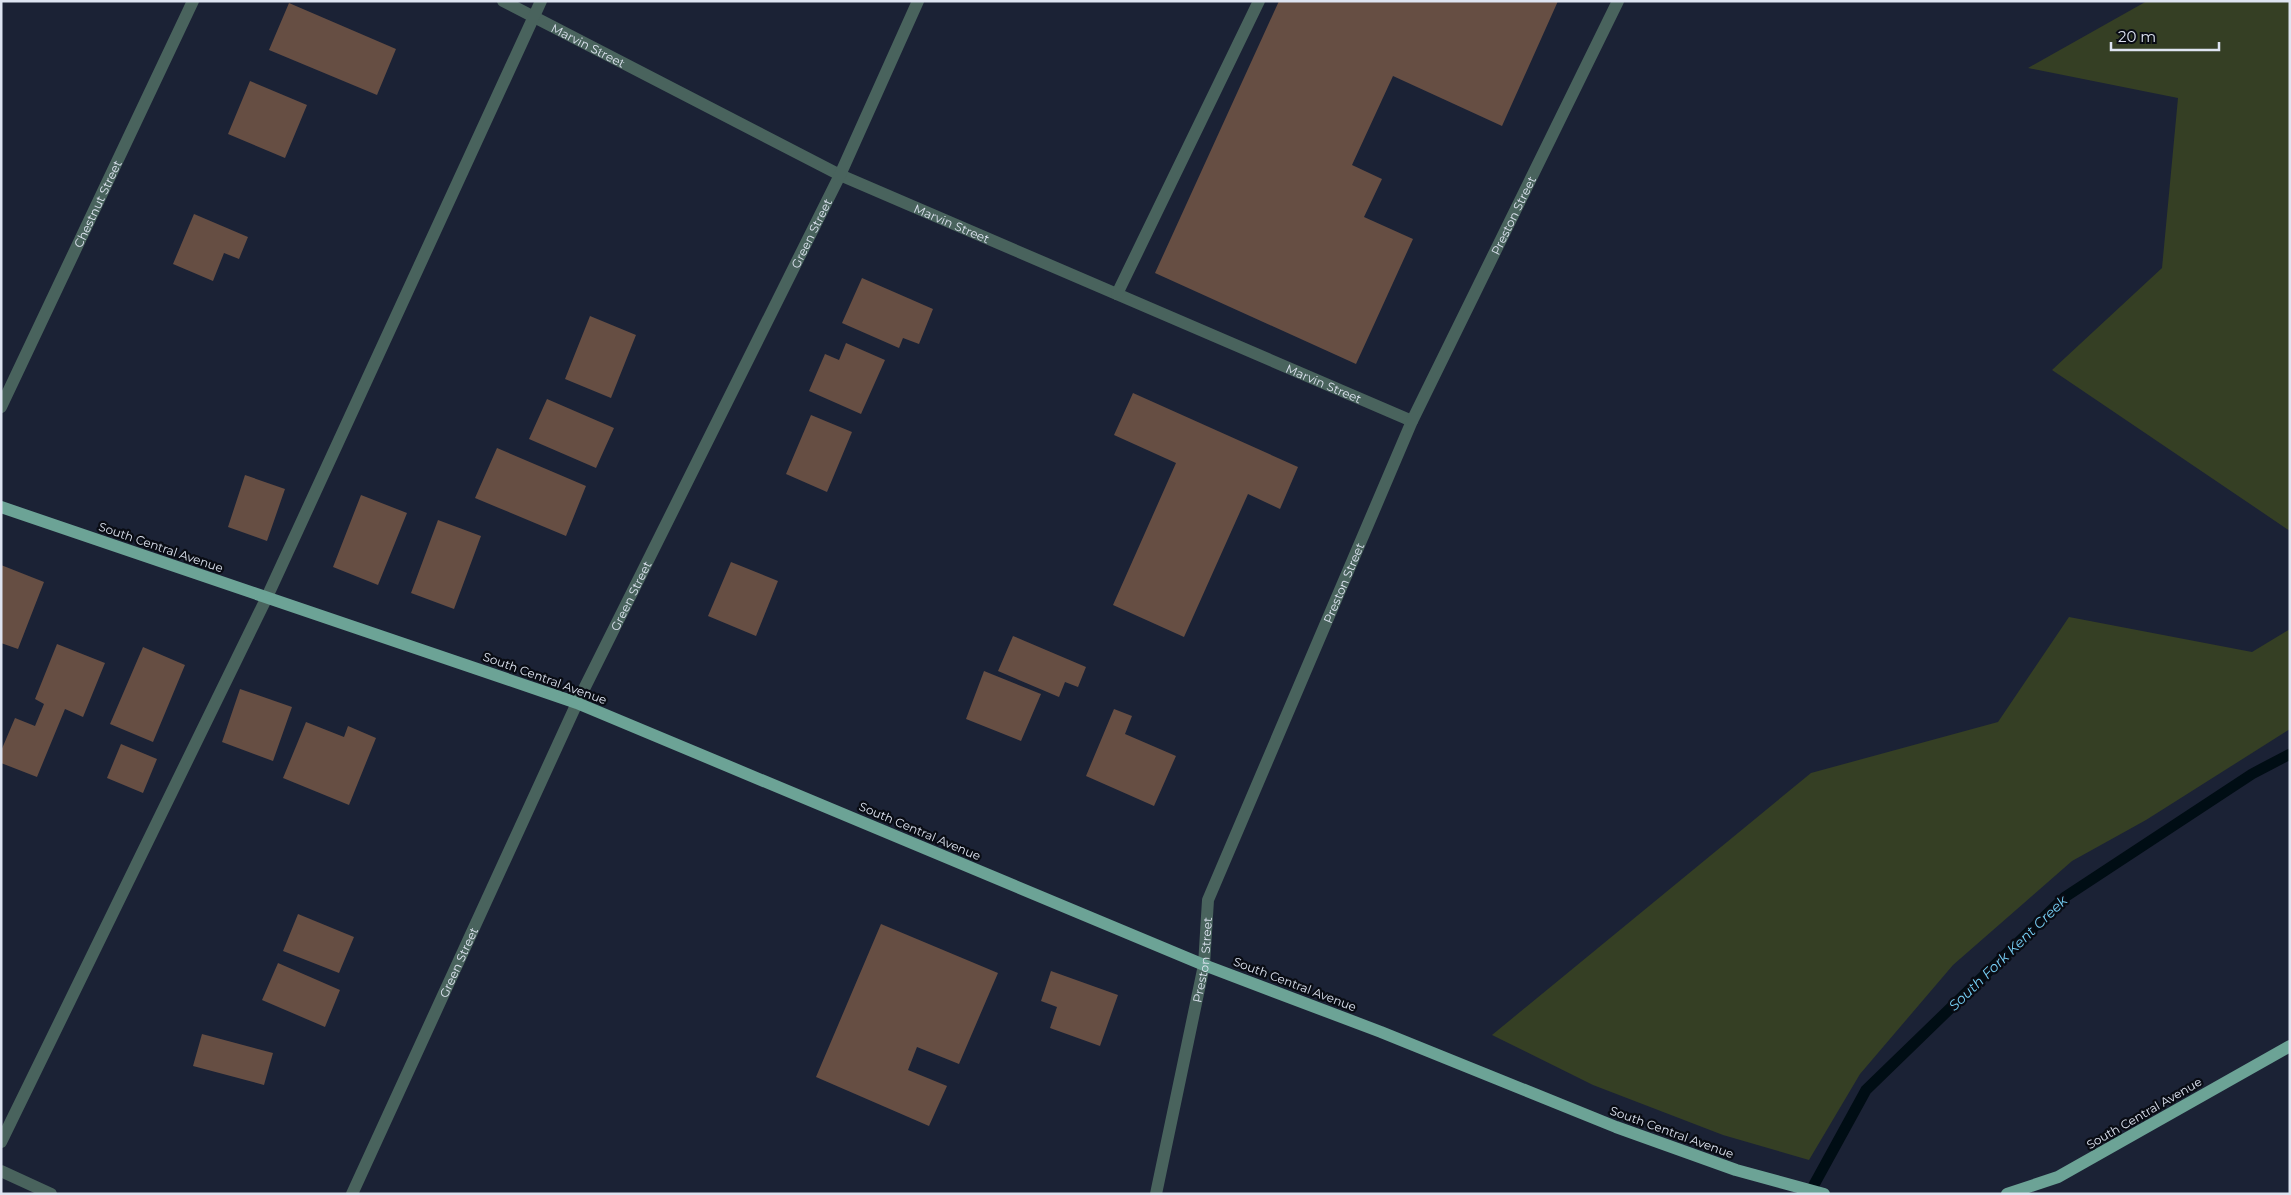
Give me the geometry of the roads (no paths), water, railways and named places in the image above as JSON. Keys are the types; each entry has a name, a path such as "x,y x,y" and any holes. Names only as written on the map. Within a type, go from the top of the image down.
{"main road":[{"name":"South Central Avenue","path":"1,507 577,703 1204,965 1381,1032 1616,1126 1736,1170 1824,1194"},
{"name":"South Central Avenue","path":"2008,1194 2058,1177 2290,1046"}],"street":[{"name":"Chestnut Street","path":"1,407 193,1"},
{"name":"Marvin Street","path":"503,1 840,175 1412,421"},
{"path":"1,1142 267,597 541,1"},
{"name":"Green Street","path":"352,1194 577,703 840,175 918,1"},
{"path":"1117,294 1258,1"},
{"name":"Preston Street","path":"1156,1194 1204,965 1208,900 1412,421 1618,1"},
{"path":"1,1171 51,1194"}],"waterway":[{"name":"South Fork Kent Creek","path":"1809,1194 1866,1090 2065,897 2252,774 2290,754"}]}
